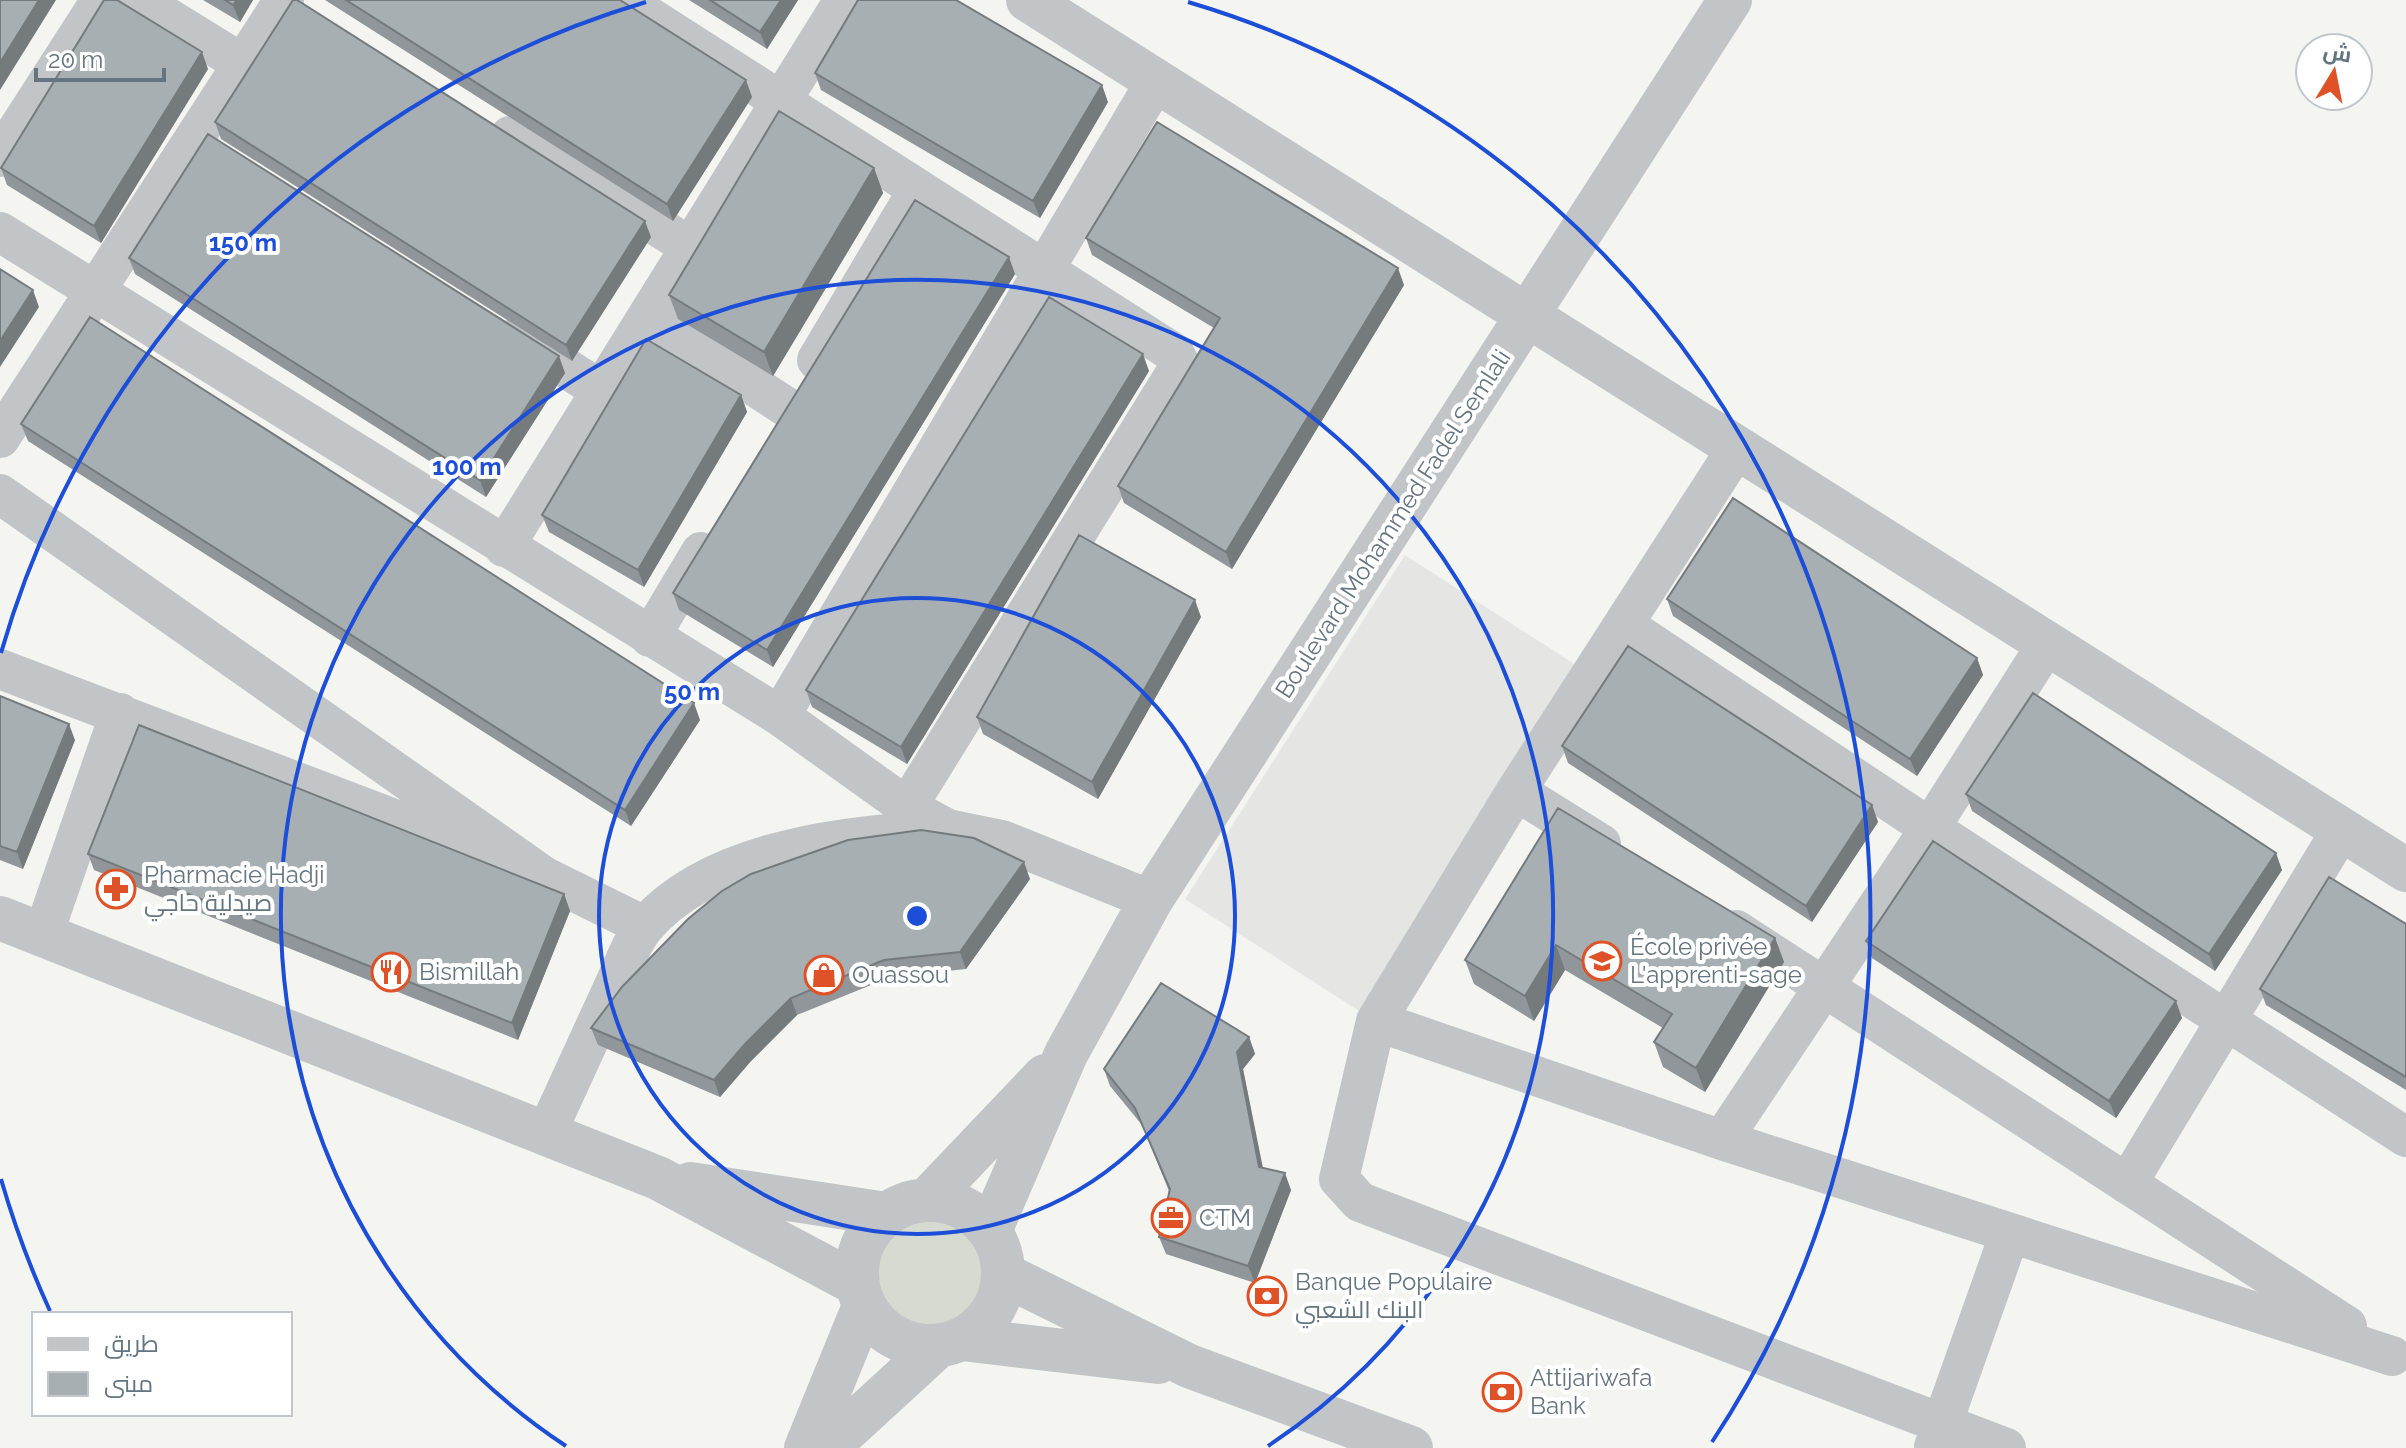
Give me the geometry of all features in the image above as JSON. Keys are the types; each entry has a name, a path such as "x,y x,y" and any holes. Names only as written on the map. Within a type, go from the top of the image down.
{"street":[{"path":"0,157 101,0"},
{"path":"139,0 243,64"},
{"path":"623,0 1174,353 1179,362 1175,374 907,807"},
{"path":"504,547 844,0"},
{"path":"1028,0 2406,870"},
{"name":"Boulevard Mohammed Fadel Semlali","path":"990,1231 1066,1054 1151,900 1730,0"},
{"path":"0,438 95,292 211,142 243,64 295,5"},
{"path":"780,716 1156,81"},
{"path":"476,115 691,247"},
{"path":"648,317 780,422 918,190"},
{"path":"0,232 780,716 907,807 948,829"},
{"path":"480,314 602,391"},
{"path":"1737,448 1516,791 1376,1021 1339,1179 1360,1202 1938,1436 2006,1448"},
{"path":"0,494 545,877"},
{"path":"650,637 723,516"},
{"path":"1624,625 2406,1137"},
{"path":"1722,1140 1930,828 2047,644"},
{"path":"0,669 545,877 644,926"},
{"path":"43,935 120,713"},
{"path":"1516,791 1636,867"},
{"path":"546,1134 644,926 686,890 739,865 800,845 948,829 1002,840 1151,900"},
{"path":"2127,1184 2342,829"},
{"path":"1703,909 2399,1360"},
{"path":"0,918 658,1178 860,1295"},
{"path":"1376,1021 1722,1140 2399,1360"},
{"name":"Boulevard Mohammed Fadel Semlali","path":"927,1200 1066,1054"},
{"path":"658,1178 886,1214"},
{"path":"827,1448 950,1342 979,1328 1001,1294 1003,1274 1000,1251 990,1231 973,1213 952,1202 927,1200 905,1204 886,1214 871,1228 857,1264 860,1295 877,1324 895,1337 916,1345 950,1342 1189,1366"},
{"path":"1938,1436 2010,1233"},
{"path":"1003,1274 1189,1366 1411,1448"},
{"path":"806,1448 860,1295"}],"shaded area":[{"path":"1405,555 1579,667 1359,1011 1185,899"},
{"path":"927,1217 948,1221 966,1233 978,1251 982,1272 978,1293 966,1311 948,1323 927,1327 906,1323 888,1311 876,1293 872,1272 876,1251 888,1233 906,1221"}],"building":[{"path":"0,0 39,0 0,63"},
{"path":"104,0 117,0 202,52 94,226 1,168"},
{"path":"293,0 645,221 566,345 215,122"},
{"path":"346,0 620,0 746,80 667,204"},
{"path":"710,0 781,0 760,32"},
{"path":"858,0 956,0 1102,85 1033,201 815,73"},
{"path":"779,111 874,168 764,352 669,295"},
{"path":"1157,122 1398,268 1226,552 1118,486 1220,318 1086,238"},
{"path":"208,134 559,356 480,480 129,258"},
{"path":"915,200 1009,257 767,650 673,593"},
{"path":"0,269 33,290 0,341"},
{"path":"1049,297 1143,354 901,747 806,690"},
{"path":"90,317 694,703 625,810 21,424"},
{"path":"646,339 741,395 638,570 542,515"},
{"path":"1733,498 1977,658 1910,759 1667,599"},
{"path":"1079,535 1195,600 1092,782 977,717"},
{"path":"1628,646 1872,805 1806,906 1562,746"},
{"path":"2033,693 2276,853 2209,954 1966,794"},
{"path":"0,696 69,724 17,852 0,846"},
{"path":"139,725 564,894 512,1023 88,854"},
{"path":"1558,808 1775,938 1696,1068 1654,1042 1672,1014 1556,945 1525,996 1465,960"},
{"path":"921,830 974,838 1024,862 960,952 884,960 791,998 714,1080 591,1028 622,987 688,919 722,891 751,874 848,840"},
{"path":"1933,841 2176,1001 2109,1101 1866,941"},
{"path":"2329,877 2406,924 2406,1077 2260,989"},
{"path":"1161,983 1249,1037 1237,1052 1259,1167 1285,1173 1248,1266 1159,1237 1170,1189 1135,1108 1104,1069"}],"place":[{"name":"Pharmacie Hadji صيدلية حاجي","path":"116,889"},
{"name":"École privée L'apprenti-sage","path":"1602,961"},
{"name":"Bismillah","path":"391,972"},
{"name":"Ouassou","path":"824,975"},
{"name":"CTM","path":"1171,1218"},
{"name":"Banque Populaire البنك الشعبي","path":"1267,1296"},
{"name":"Attijariwafa Bank","path":"1502,1392"}]}
